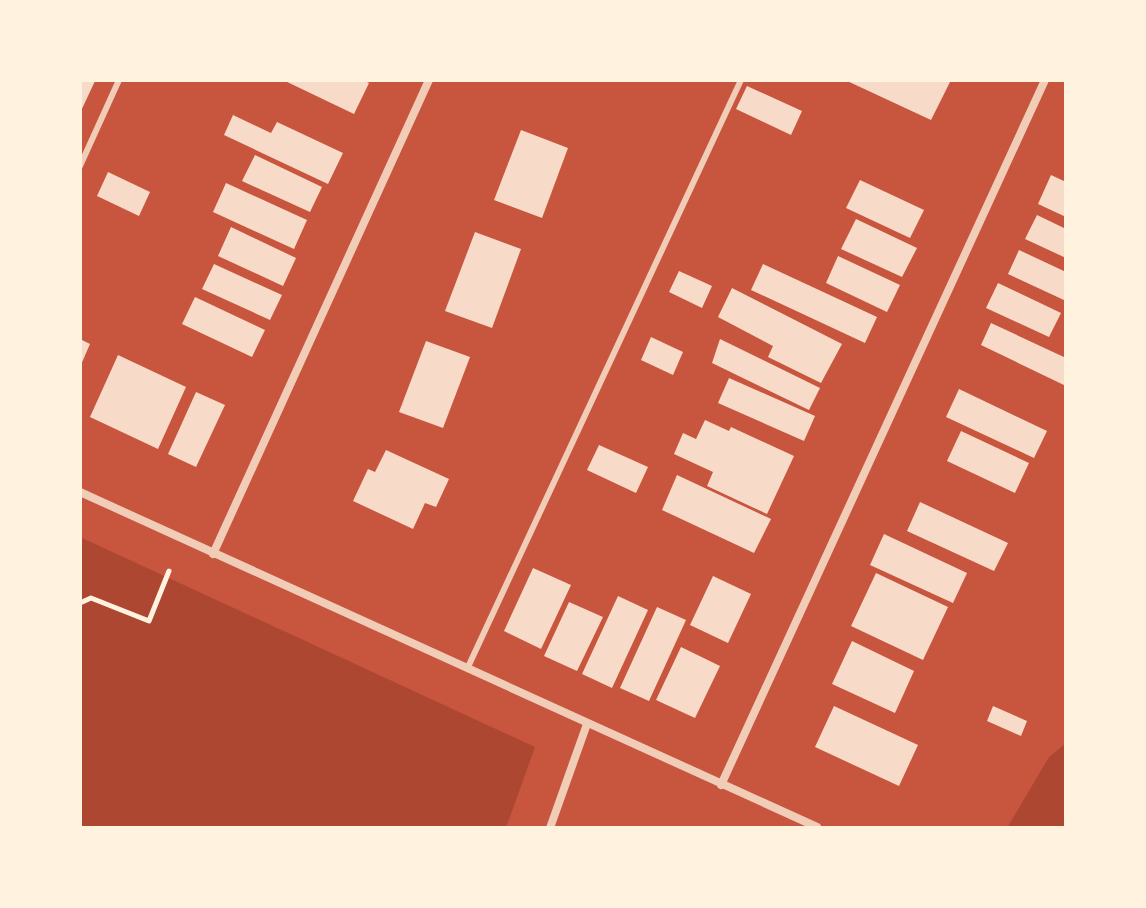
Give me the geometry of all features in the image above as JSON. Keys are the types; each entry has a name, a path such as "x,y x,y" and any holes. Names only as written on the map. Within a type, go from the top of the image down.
{"street":[{"path":"213,554 429,80"},
{"path":"721,785 1045,80"},
{"path":"80,492 817,827"},
{"path":"550,828 587,724"}],"lane":[{"path":"80,166 119,80"},
{"path":"468,667 741,80"}],"path":[{"path":"80,603 91,598 149,621 169,571"}],"shaded area":[{"path":"80,537 535,747 506,828 80,828"},
{"path":"1066,743 1066,828 1007,828 1049,757"}],"building":[{"path":"80,80 95,81 80,113"},
{"path":"283,80 362,80 369,83 354,114"},
{"path":"845,80 947,80 950,82 931,120"},
{"path":"747,86 802,111 791,135 736,109"},
{"path":"233,115 271,133 277,122 343,153 328,184 224,135"},
{"path":"521,130 568,148 542,218 494,200"},
{"path":"255,155 322,187 310,212 242,181"},
{"path":"108,172 150,192 139,216 97,196"},
{"path":"1051,175 1066,182 1066,217 1038,204"},
{"path":"860,180 924,210 910,238 846,208"},
{"path":"226,183 307,220 294,249 213,212"},
{"path":"1037,215 1066,229 1066,258 1025,239"},
{"path":"856,219 917,248 902,277 841,249"},
{"path":"231,227 296,258 283,286 218,256"},
{"path":"475,232 521,249 492,328 445,311"},
{"path":"1019,250 1066,272 1066,301 1008,274"},
{"path":"838,256 900,285 887,312 826,283"},
{"path":"214,264 282,295 270,320 202,289"},
{"path":"763,264 877,317 865,343 751,290"},
{"path":"679,271 712,286 702,308 669,292"},
{"path":"998,283 1061,313 1049,337 986,308"},
{"path":"732,288 842,344 821,383 768,357 773,346 718,317"},
{"path":"195,297 265,330 252,357 182,324"},
{"path":"991,323 1066,358 1066,386 981,345"},
{"path":"651,337 683,352 673,375 641,360"},
{"path":"80,339 90,344 80,367"},
{"path":"720,339 820,388 809,410 712,363"},
{"path":"426,341 470,357 443,428 399,412"},
{"path":"118,355 186,387 158,449 90,417"},
{"path":"729,378 815,416 804,441 718,403"},
{"path":"959,389 1047,431 1034,458 946,417"},
{"path":"196,392 225,405 196,467 168,454"},
{"path":"705,420 729,431 731,427 794,456 767,514 707,486 713,472 674,454 683,433 696,439"},
{"path":"961,431 1029,463 1015,493 947,461"},
{"path":"599,445 648,467 636,493 587,470"},
{"path":"386,450 449,479 436,507 425,503 413,529 353,501 368,469 375,472"},
{"path":"677,475 771,519 754,553 662,510"},
{"path":"920,502 1008,543 994,571 907,531"},
{"path":"884,534 967,573 953,603 870,565"},
{"path":"533,568 571,585 541,649 504,631"},
{"path":"876,573 948,607 923,660 851,626"},
{"path":"713,576 751,594 728,643 690,625"},
{"path":"618,596 648,610 612,688 582,674"},
{"path":"569,602 603,617 577,671 544,656"},
{"path":"657,607 686,620 649,701 620,688"},
{"path":"852,641 914,671 895,713 832,684"},
{"path":"681,647 720,666 695,718 656,700"},
{"path":"834,706 918,745 899,786 815,747"},
{"path":"993,706 1027,721 1021,736 987,721"}]}
